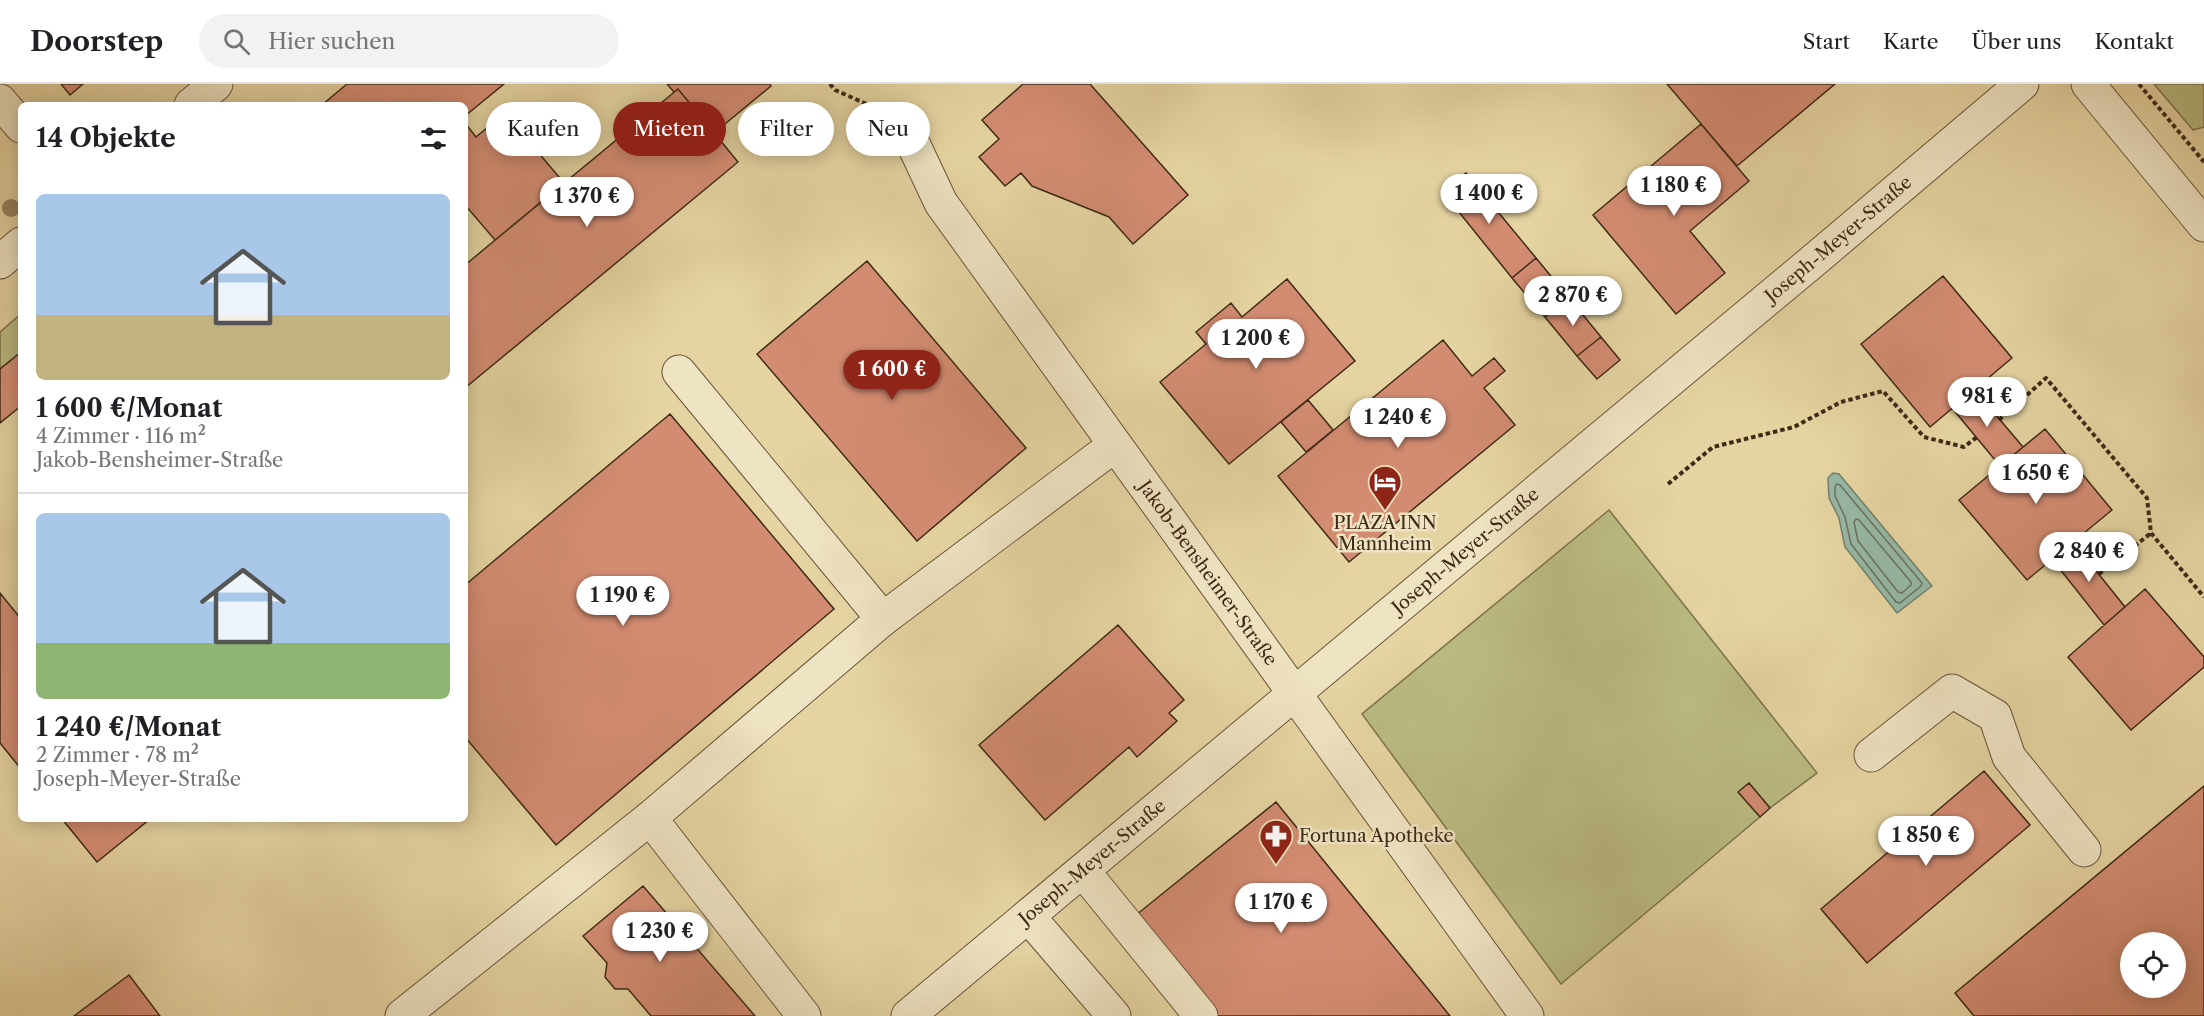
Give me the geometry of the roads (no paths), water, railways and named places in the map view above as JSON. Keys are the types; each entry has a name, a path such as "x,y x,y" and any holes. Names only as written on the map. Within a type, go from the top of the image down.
{"street":[{"path":"194,102 216,84"},
{"name":"Joseph-Meyer-Straße","path":"908,1016 2022,84"},
{"path":"2088,84 2204,225"},
{"path":"0,101 18,122"},
{"name":"Jakob-Bensheimer-Straße","path":"919,156 941,203 1527,1016"},
{"path":"0,262 18,247"},
{"path":"679,372 883,619"},
{"path":"402,1016 650,818 883,619 1115,445"},
{"path":"1871,755 1953,691 1995,716 2009,757 2084,850"},
{"path":"650,818 804,1016"},
{"path":"1083,871 1201,1016"},
{"path":"1028,916 1114,1016"}],"water":[{"path":"1833,473 1839,474 1932,586 1897,613 1845,547 1839,518 1829,498 1828,478"}],"place":[{"name":"PLAZA INN Mannheim","path":"1385,511"},
{"name":"Fortuna Apotheke","path":"1276,865"}]}
